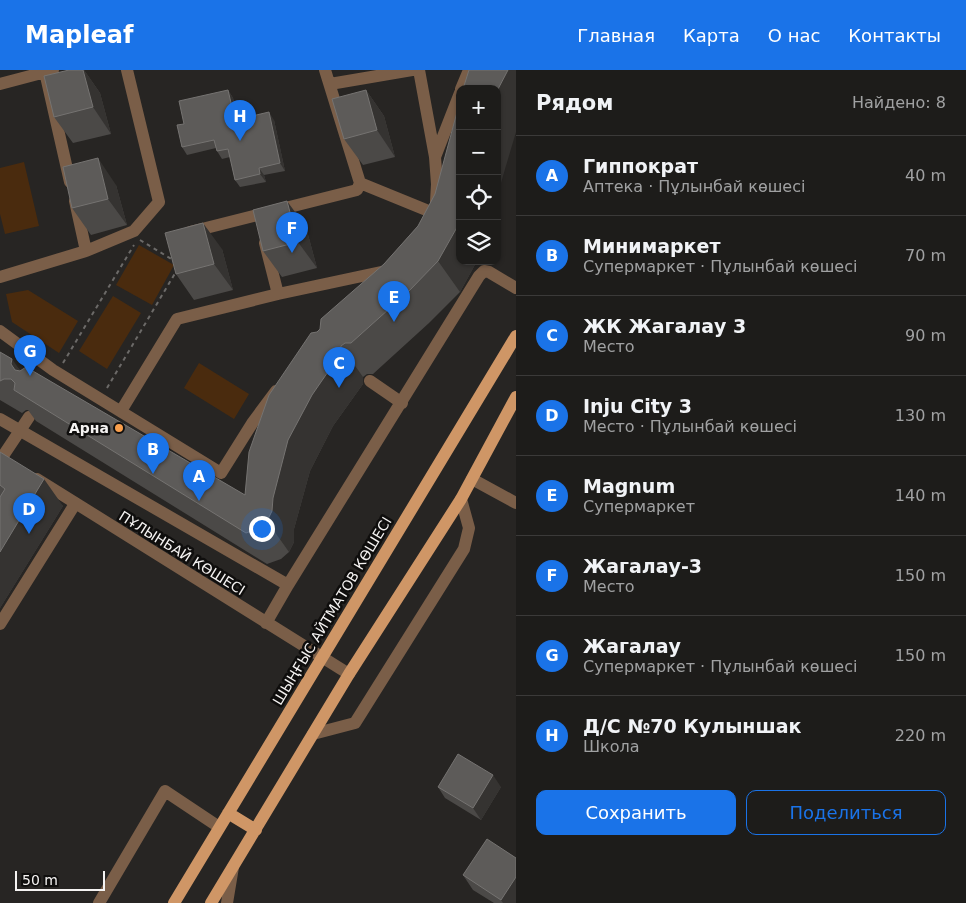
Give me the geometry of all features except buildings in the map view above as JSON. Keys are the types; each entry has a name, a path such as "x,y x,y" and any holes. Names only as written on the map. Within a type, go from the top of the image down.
{"main road":[{"name":"ШЫҢҒЫС АЙТМАТОВ КӨШЕСІ","path":"174,903 516,336"},
{"path":"211,903 349,674 461,499 516,397"},
{"path":"228,813 256,830"}],"street":[{"path":"0,277 86,251 134,231 159,202 127,70"},
{"path":"190,232 259,224 357,190 360,183 325,70"},
{"path":"330,84 412,70"},
{"path":"419,70 436,157 436,214"},
{"path":"0,84 49,71 86,251"},
{"path":"464,85 475,71"},
{"path":"436,157 456,103"},
{"path":"425,225 436,214 448,172"},
{"path":"360,183 436,214"},
{"path":"259,224 278,294"},
{"path":"121,411 177,319 384,268 364,290"},
{"path":"266,624 288,585 484,270 516,288"},
{"path":"0,330 53,374 121,411 221,473 253,422 282,382"},
{"path":"370,381 402,403"},
{"path":"5,458 19,431 29,417"},
{"path":"0,419 288,585"},
{"name":"ПҰЛЫНБАЙ КӨШЕСІ","path":"28,473 266,624 349,674"},
{"path":"472,479 516,503"},
{"path":"313,734 355,723 464,549 468,528 461,499"},
{"path":"0,624 75,504"},
{"path":"99,903 165,791 219,827"},
{"path":"227,903 233,867"}],"path":[{"path":"53,374 138,239 180,264 100,399"}],"shaded area":[{"path":"24,162 39,226 5,234 0,214 0,168"},
{"path":"139,245 174,265 152,305 116,285"},
{"path":"28,290 78,321 59,353 12,322 6,294"},
{"path":"113,296 141,313 107,369 79,351"},
{"path":"199,363 249,394 234,419 184,388"}],"place":[{"name":"Д/С №70 Кулыншак","path":"240,141"},
{"name":"Жагалау-3","path":"292,253"},
{"name":"Magnum","path":"394,322"},
{"name":"Жагалау","path":"30,376"},
{"name":"ЖК Жагалау 3","path":"339,388"},
{"name":"Арна","path":"119,428"},
{"name":"Минимаркет","path":"153,474"},
{"name":"Гиппократ","path":"199,501"},
{"name":"Inju City 3","path":"29,534"}]}
